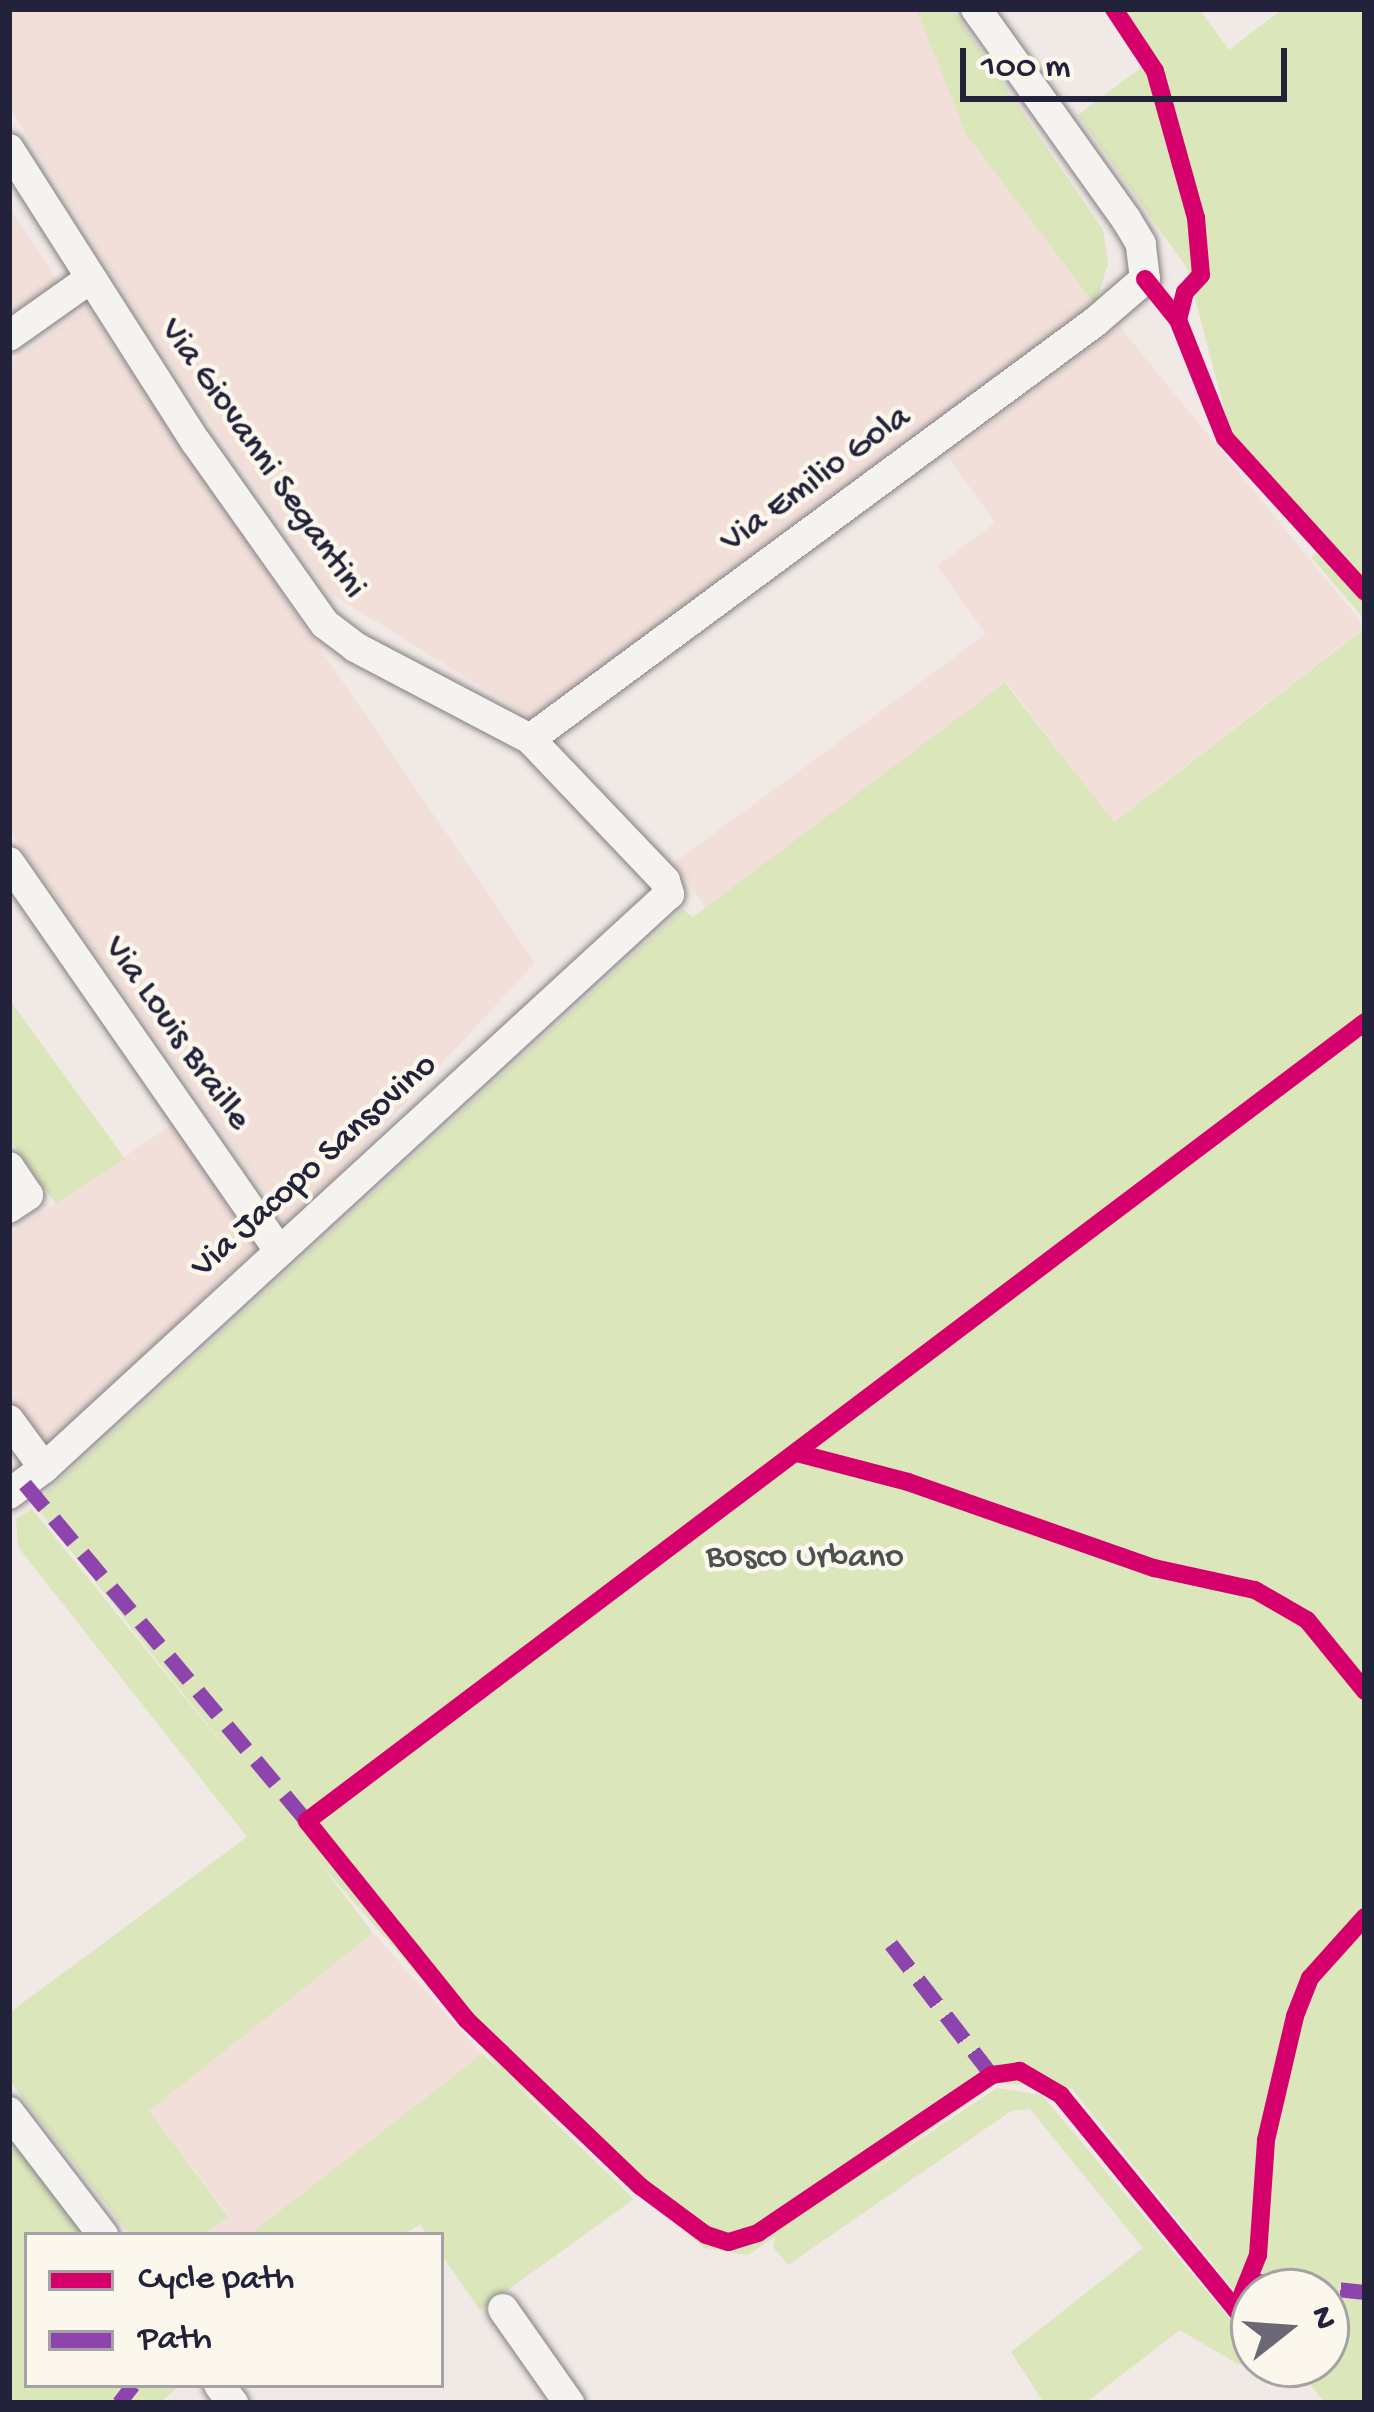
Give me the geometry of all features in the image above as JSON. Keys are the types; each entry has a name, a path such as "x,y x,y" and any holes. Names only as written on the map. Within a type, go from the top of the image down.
{"street":[{"name":"Via Emilio Gola","path":"530,739 1095,322 1145,279 1141,244 1126,220 976,9"},
{"name":"Via Giovanni Segantini","path":"9,149 196,442 325,624 355,647 530,739 665,881 669,894"},
{"path":"9,336 91,278"},
{"name":"Via Louis Braille","path":"9,862 280,1251"},
{"name":"Via Jacopo Sansovino","path":"9,1494 44,1468 669,894"},
{"path":"9,1167 28,1195 9,1208"},
{"path":"9,1420 44,1468"},
{"path":"9,2112 101,2232"},
{"path":"503,2309 569,2403"}],"shaded area":[{"path":"9,9 916,9 966,134 1095,305 535,720 330,593 168,361 9,106"},
{"path":"9,207 59,283 9,317"},
{"path":"87,308 535,963 290,1227 9,830 9,364"},
{"path":"1120,327 1365,627 1113,822 1007,683 706,907 674,863 986,634 937,566 995,523 948,456"},
{"path":"176,1122 260,1245 53,1440 38,1440 9,1399 9,1235"},
{"path":"373,1933 482,2054 253,2232 207,2232 229,2215 149,2111"}],"green space":[{"path":"916,9 952,9 1103,230 1108,264 1095,305 966,134"},
{"path":"1122,9 1199,9 1229,50 1283,9 1365,9 1365,620 1311,557 1325,545 1231,435 1187,268 1078,115 1154,58"},
{"name":"Bosco Urbano","path":"1365,628 1365,2403 1325,2403 1313,2388 1350,2388 1350,2268 1230,2268 1230,2285 1072,2089 998,2083 841,2192 997,2088 1042,2095 1230,2319 1230,2359 1180,2330 1085,2403 1044,2403 1011,2352 1143,2248 1030,2109 1011,2111 788,2265 773,2247 776,2236 748,2255 704,2248 503,2072 634,2199 480,2310 444,2258 444,2232 425,2232 420,2224 408,2232 253,2232 482,2054 502,2071 318,1861 373,1933 149,2111 228,2216 207,2232 128,2232 9,2080 9,2013 247,1837 18,1547 16,1519 32,1509 245,1772 34,1504 683,909 693,917 1005,683 1114,822"},
{"path":"9,999 125,1159 56,1204 9,1138"},
{"path":"9,2138 82,2232 24,2232 24,2388 177,2388 160,2403 9,2403"}],"marked path":[{"path":"25,1484 307,1821"},
{"path":"891,1944 992,2075"},
{"path":"1350,2290 1365,2292"},
{"path":"119,2403 131,2388"}],"cycle path":[{"path":"1114,9 1155,71 1196,218 1201,275 1185,292 1178,320"},
{"path":"1145,279 1178,320 1225,438 1365,592"},
{"path":"1230,2303 1061,2095 1020,2071 992,2075 758,2233 728,2242 706,2235 640,2186 466,2019 307,1821 1365,1022"},
{"path":"797,1453 908,1482 1154,1568 1255,1590 1307,1620 1365,1691"},
{"path":"1253,2268 1258,2255 1266,2140 1295,2016 1310,1978 1365,1917"}]}
